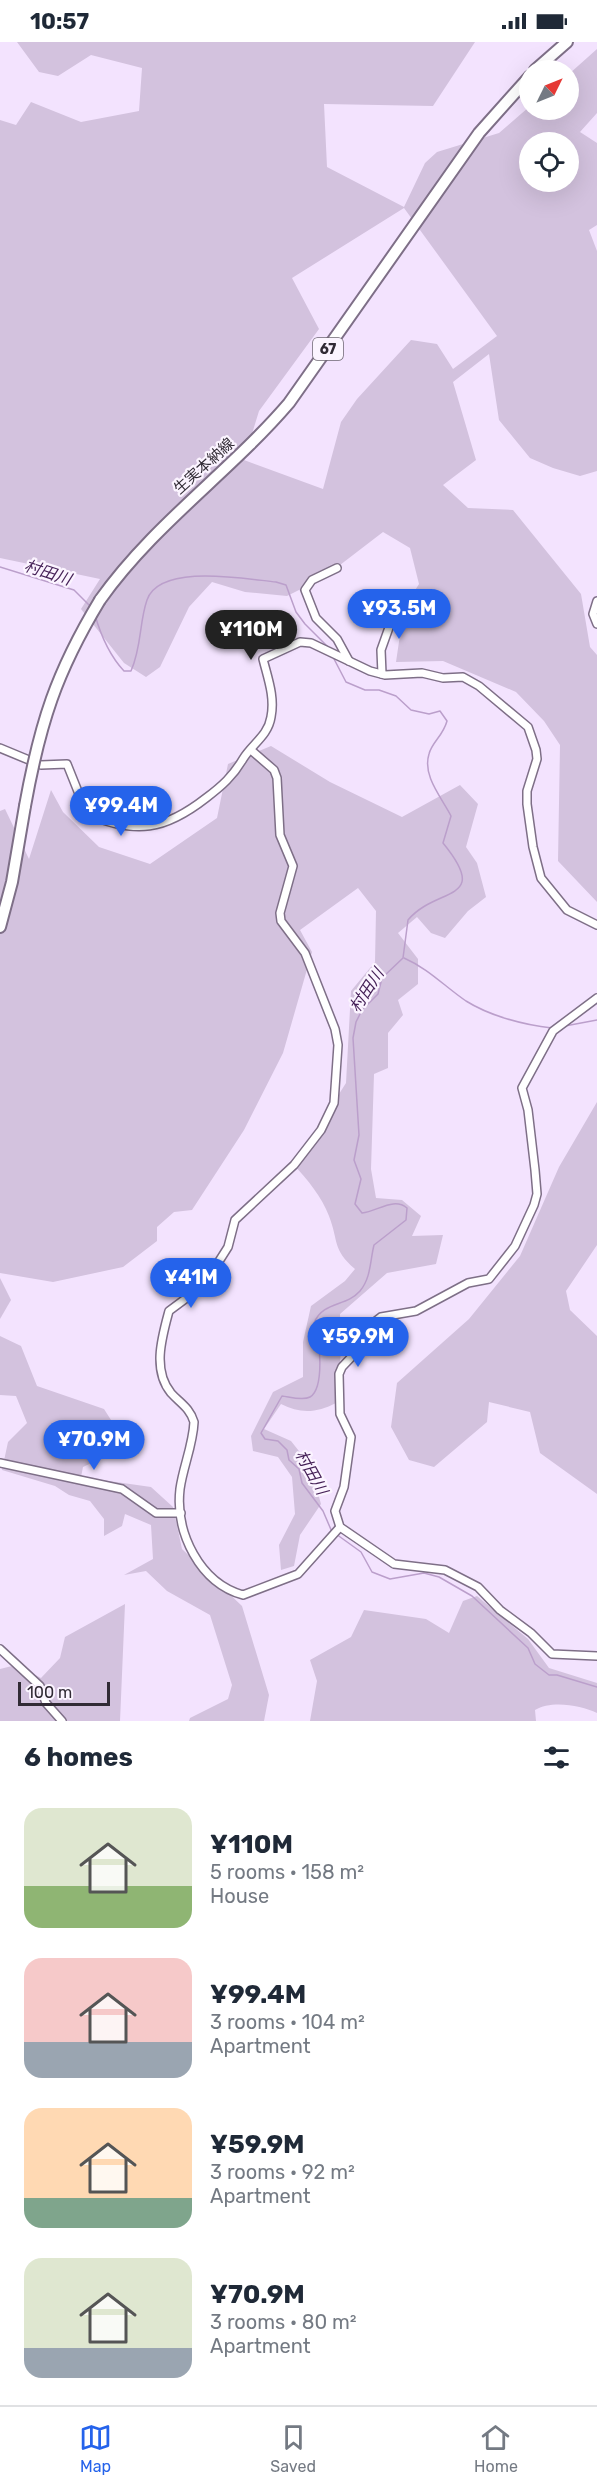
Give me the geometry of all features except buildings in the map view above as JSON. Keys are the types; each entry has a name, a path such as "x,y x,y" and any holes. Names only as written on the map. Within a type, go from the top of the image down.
{"main road":[{"path":"546,60 567,42"},
{"name":"生実本納線","path":"0,927 12,882 34,756 50,698 71,650 100,600 152,537 264,431 289,403 479,133 519,88"}],"street":[{"path":"337,568 312,580 305,591 316,618 337,639 347,660"},
{"path":"597,601 594,614 597,624"},
{"path":"382,674 381,650 397,605"},
{"path":"0,748 41,765 67,764 87,814 119,825 164,824 190,811 229,780 262,737 271,719 273,696 263,659 300,642 311,643 382,674 422,673 443,678 470,679 528,727 537,759 527,791 528,812 541,878 567,910 597,925"},
{"path":"251,750 274,770 277,778 280,835 293,866 280,913 281,921 305,953 335,1029 338,1045 334,1103 321,1130 294,1165 235,1220 228,1247 204,1285 169,1311 161,1350 160,1371 168,1388 191,1412 194,1422 181,1486 181,1513 190,1545 203,1570 221,1587 243,1595 298,1574 340,1527"},
{"path":"597,998 556,1028 522,1088 528,1110 537,1194 515,1246 489,1279 468,1283 416,1311 387,1315 375,1320 365,1331 359,1351 342,1367 339,1381 340,1414 351,1437 344,1487 335,1511 340,1527 394,1564 430,1566 462,1578 478,1587 500,1610 531,1633 552,1654 597,1656"},
{"path":"0,1463 122,1489 156,1513 181,1513"},
{"path":"0,1649 31,1676 39,1686 46,1703 62,1721"}],"shaded area":[{"path":"17,42 475,42 433,106 324,104 327,167 404,207 425,163 437,152 499,133 519,116 519,120 579,120 579,65 597,49 597,113 580,132 597,143 597,225 589,230 597,251 597,471 580,476 530,458 499,420 489,354 453,382 476,460 443,485 468,508 513,510 581,594 590,647 597,655 597,902 558,861 560,745 544,721 516,692 443,661 396,662 404,608 419,584 410,548 383,532 340,565 332,566 313,583 287,596 245,592 212,582 189,607 160,667 146,677 124,663 81,609 100,579 0,558 0,120 16,125 31,102 81,122 139,111 142,68 91,55 58,76 39,72","holes":["404,208 497,336 453,369 437,344 411,340 357,399 341,422 323,489 244,460 259,411 319,329 292,278"]},
{"path":"271,746 330,782 402,817 460,785 478,804 466,847 477,863 486,897 468,911 445,938 431,933 417,917 398,933 418,959 418,984 398,1000 403,1015 388,1033 388,1068 374,1074 371,1169 376,1198 402,1200 421,1216 412,1236 443,1235 436,1264 387,1273 340,1314 341,1352 336,1403 322,1409 308,1411 281,1404 264,1429 291,1441 310,1465 321,1504 300,1535 294,1566 281,1570 279,1545 295,1514 292,1477 278,1457 253,1451 251,1436 273,1392 303,1377 303,1342 311,1306 345,1281 355,1269 339,1250 329,1216 322,1202 294,1165 346,1083 351,991 375,962 376,911 358,888 300,930 312,952 283,1053 244,1130 192,1210 174,1212 157,1227 157,1241 123,1267 53,1282 0,1273 0,811 5,809 29,859 51,790 63,812 99,847 150,864 217,818 228,764"},
{"path":"597,1102 597,1245 566,1291 570,1310 597,1336 597,1494 540,1453 530,1412 489,1402 487,1422 434,1467 409,1460 391,1427 397,1383 469,1319 520,1256 559,1167"},
{"path":"0,1278 11,1300 0,1319"},
{"path":"0,1336 21,1346 37,1386 104,1409 111,1420 115,1452 83,1467 81,1477 151,1487 173,1507 182,1549 242,1606 269,1695 264,1721 189,1721 190,1718 228,1699 232,1685 210,1615 167,1591 146,1571 124,1575 153,1559 151,1525 125,1514 122,1526 104,1536 104,1519 90,1501 69,1495 55,1486 2,1470 8,1442 27,1423 16,1396 0,1395"},
{"path":"477,1596 528,1639 549,1668 597,1683 597,1713 575,1706 557,1704 535,1710 536,1721 310,1721 317,1681 310,1660 351,1637 364,1610 426,1619 449,1633 463,1601"},
{"path":"125,1604 120,1721 0,1721 0,1669 16,1665 41,1678 60,1658 65,1637"}],"waterway":[{"name":"村田川","path":"0,567 74,590 90,606"},
{"name":"村田川","path":"95,615 110,652 124,671 131,671 137,653 144,609 155,588 168,581 205,576 276,582 286,585 296,612 330,649"},
{"name":"村田川","path":"332,1532 323,1511 302,1483 299,1469 289,1460 287,1450 278,1441 265,1439 261,1433 282,1396 304,1399 315,1392 320,1362 314,1323 323,1311 348,1300 360,1291 368,1275 374,1245 406,1220 407,1208 402,1205 391,1204 362,1213 355,1204 361,1179 354,1160 359,1135 353,1038 356,1022 362,1010 378,994 382,978 403,958 408,920 420,909 454,891 461,885 462,876 457,862 443,843 451,816 428,770 430,750 447,721 440,711 429,714 411,710 396,696 379,690 365,690 346,682 333,657"},
{"path":"404,958 421,967 475,1006 508,1019 552,1028"},
{"path":"565,1026 597,1020"},
{"name":"村田川","path":"336,1534 361,1552 372,1572 390,1579 424,1573 439,1577 472,1596 528,1648 535,1664 549,1675 557,1675 597,1687"}]}
